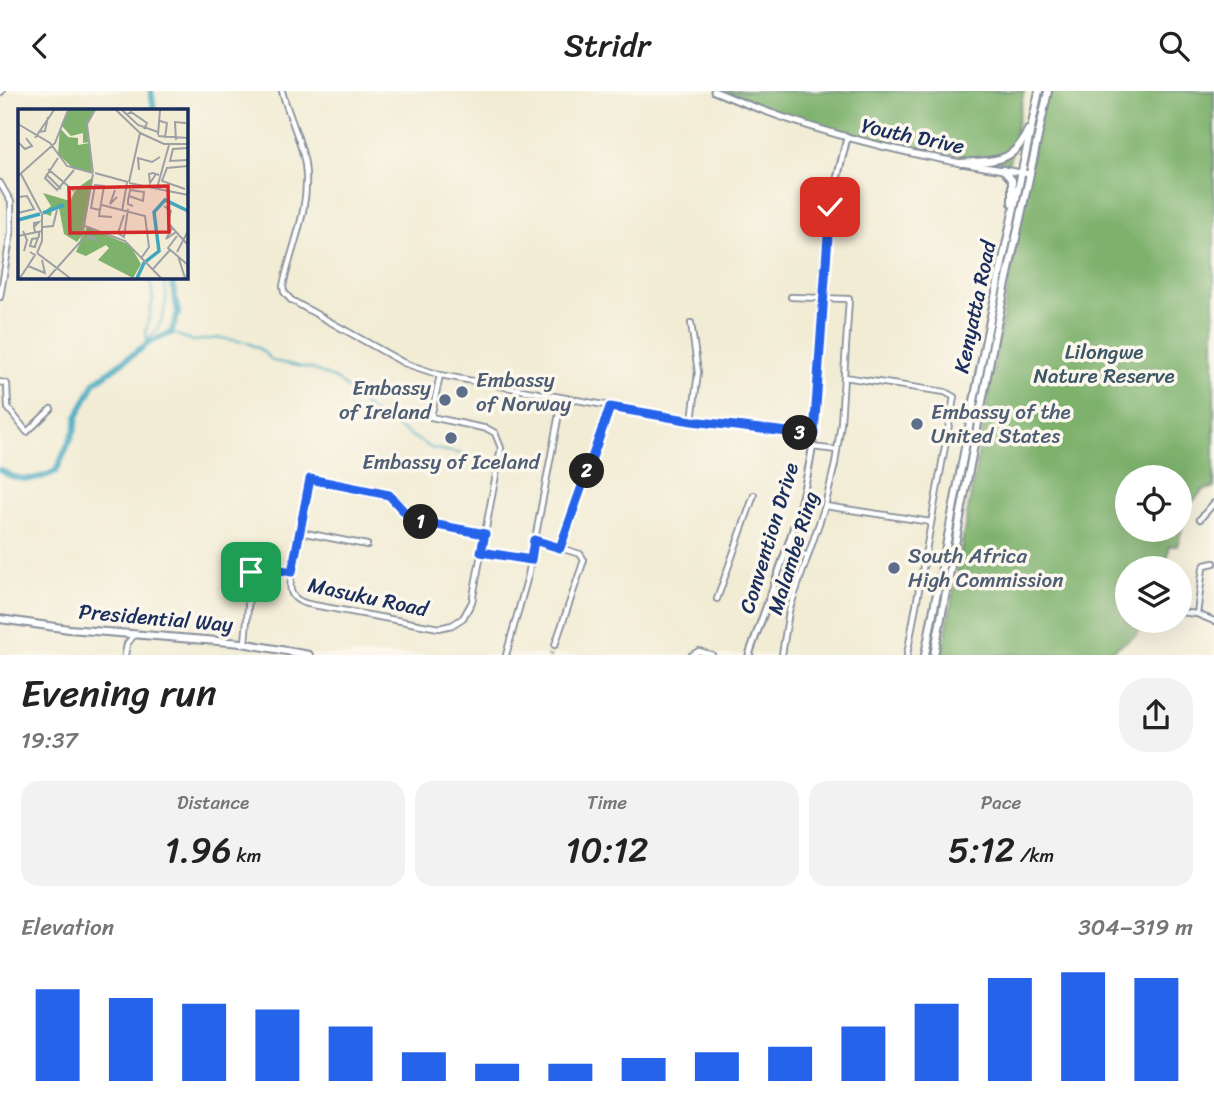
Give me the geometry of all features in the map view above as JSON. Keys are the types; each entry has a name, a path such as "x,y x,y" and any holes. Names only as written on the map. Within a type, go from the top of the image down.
{"main road":[{"name":"Kenyatta Road","path":"925,655 986,339 1040,91"},
{"name":"Kenyatta Road","path":"934,655 995,334 1048,91"},
{"path":"961,163 991,162 1015,152 1027,134 1034,114"},
{"path":"1003,170 1012,180 1013,215"},
{"name":"Presidential Way","path":"0,619 47,627 245,643 309,655"}],"street":[{"path":"282,91 303,153 306,177 303,212 283,286 286,295 404,363 440,376 692,421 814,435"},
{"name":"Youth Drive","path":"714,91 805,126 847,138 961,163 1030,174"},
{"name":"Convention Drive","path":"749,655 801,501 812,447 830,207 847,138"},
{"path":"0,183 11,202 11,233 0,297"},
{"path":"791,297 823,297"},
{"name":"Malambe Ring","path":"782,655 789,611 825,506 837,450 849,299 823,297"},
{"path":"691,323 698,383 692,421"},
{"name":"Masuku Road","path":"440,376 431,417 488,429 495,433 500,442 485,534 470,608 458,622 446,627 430,627 303,603 291,592 292,572 310,479 389,495 416,521 485,534"},
{"path":"844,377 946,392 954,397 907,655"},
{"path":"0,381 7,384 8,408 27,432 51,409"},
{"path":"506,655 518,619 531,560 562,398"},
{"path":"560,548 610,407"},
{"path":"812,447 837,450"},
{"path":"717,599 754,495"},
{"path":"1200,519 1214,503"},
{"path":"825,506 931,522"},
{"path":"300,532 367,545"},
{"path":"534,540 580,554 584,563 555,645"},
{"path":"786,548 808,556"},
{"path":"481,552 531,560"},
{"path":"1197,614 1203,568 1214,562"},
{"path":"245,643 251,572 259,566 292,572"},
{"path":"1192,613 1214,621"},
{"path":"117,632 124,639 126,647"},
{"path":"125,655 131,637 138,634"},
{"path":"692,655 699,651 712,655"}],"green space":[{"path":"725,91 1024,91 1009,163 936,152 829,128 794,118"},
{"name":"Lilongwe Nature Reserve","path":"1043,91 1214,91 1214,488 1203,490 1192,503 1192,465 1115,465 1115,542 1178,542 1177,546 1169,546 1168,556 1115,556 1115,633 1137,633 1105,655 942,655"}],"waterway":[{"path":"151,91 154,109"},
{"path":"147,344 146,330 153,299 150,278"},
{"path":"147,339 162,319 166,302 163,278"},
{"path":"0,470 21,479 42,477 56,471 75,429 77,417 95,382 150,342 171,333 178,313 171,278"},
{"path":"171,333 194,341 219,338 246,342 260,349 273,361 312,369 338,380 369,410 431,448 493,460"}],"tunnel":[{"path":"551,655 555,645"}],"place":[{"name":"Embassy of Norway","path":"462,392"},
{"name":"Embassy of Ireland","path":"445,400"},
{"name":"Embassy of the United States","path":"917,424"},
{"name":"Embassy of Iceland","path":"451,438"},
{"name":"South Africa High Commission","path":"894,568"}],"route":[{"path":"251,572 259,566 292,572 310,479 389,495 416,521 485,534 481,552 531,560 534,540 560,548 610,407 692,421 814,435 830,207"}]}
